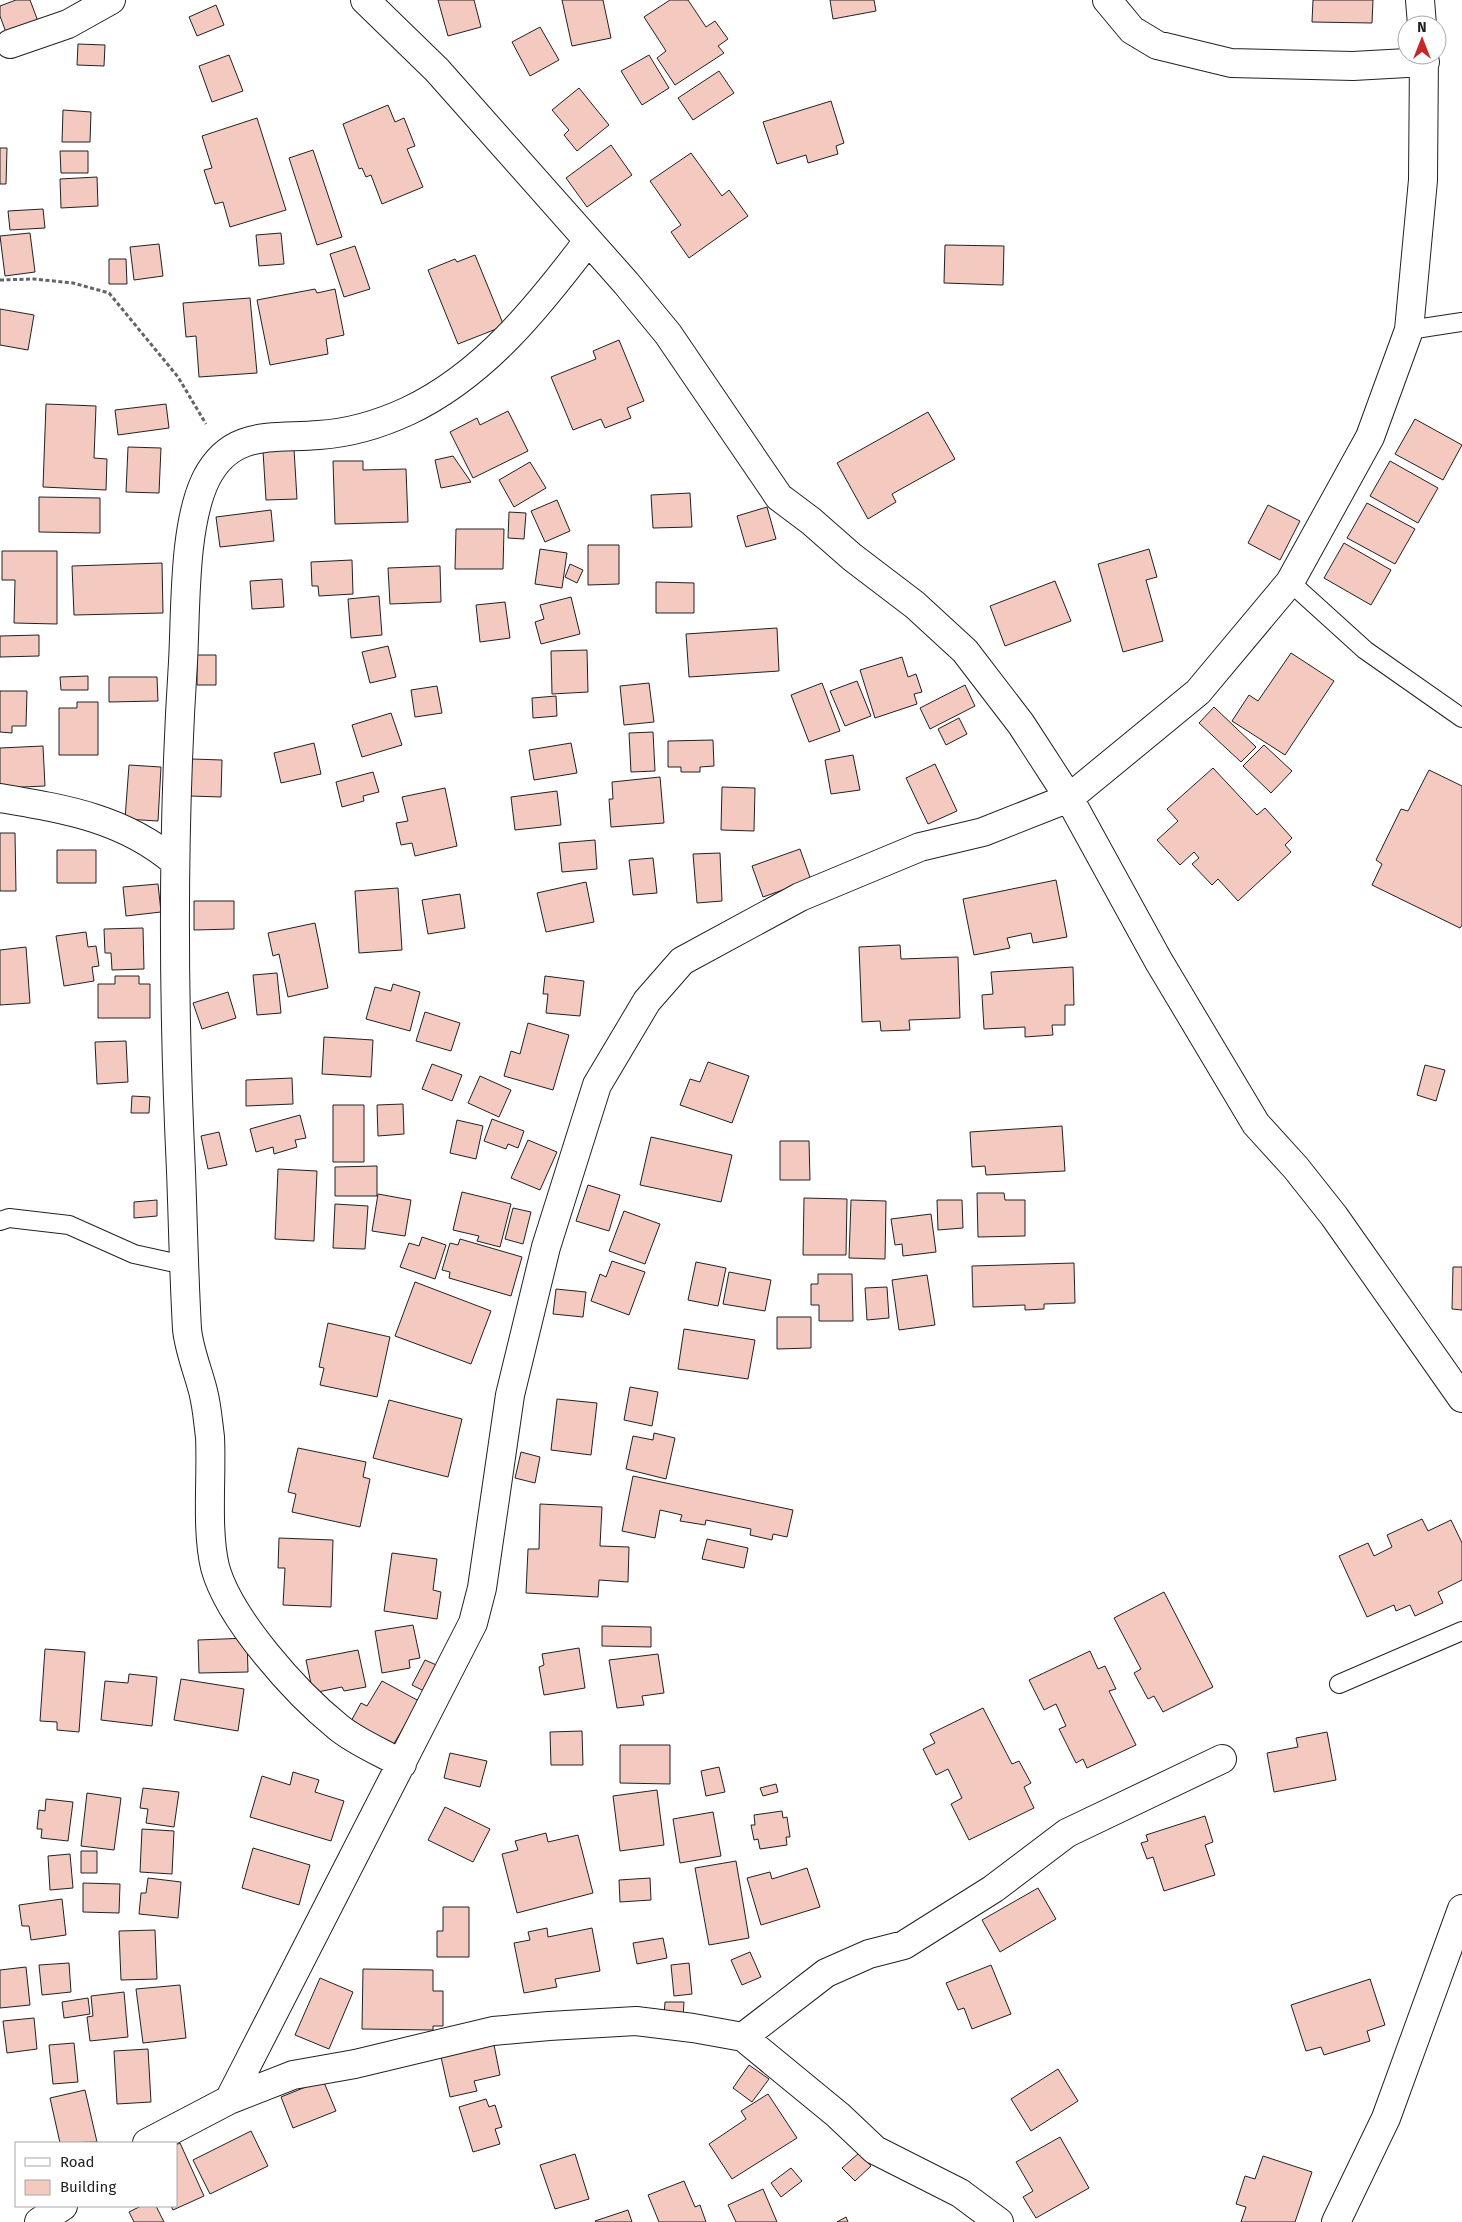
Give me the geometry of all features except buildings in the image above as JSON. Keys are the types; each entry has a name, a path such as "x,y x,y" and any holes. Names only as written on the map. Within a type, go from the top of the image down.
{"street":[{"path":"10,44 68,24 111,0"},
{"path":"365,0 437,70 668,334 779,497 852,557 915,605 965,652 1021,724 1069,798 1158,960 1256,1124 1296,1168 1334,1216 1462,1398"},
{"path":"1107,0 1132,30 1157,45 1231,63 1353,66 1397,61"},
{"path":"1420,0 1421,15"},
{"path":"229,2100 473,1622 484,1579 510,1395 546,1247 597,1086 647,1001 682,961 800,897 920,847 983,832 1069,798 1198,692 1290,582 1370,437 1409,330 1423,180 1424,65"},
{"path":"402,1764 340,1730 295,1687 265,1654 227,1594 215,1567 211,1520 210,1438 204,1396 188,1336 175,1050 177,745 190,552 196,508 206,480 221,456 246,441 275,436 319,436 363,428 409,410 475,370 557,282 588,241"},
{"path":"0,798 56,807 108,821 138,836 175,862"},
{"path":"743,2037 826,1973 869,1954 904,1945 993,1890 1067,1833 1222,1759"},
{"path":"1336,2222 1386,2118 1462,1909"},
{"path":"149,2142 229,2100 294,2075 355,2064 493,2032 549,2026 636,2021 693,2028 743,2037 838,2115 875,2150 960,2193 999,2222"},
{"path":"39,2222 62,2207"}],"lane":[{"path":"1409,330 1462,322"},
{"path":"1290,582 1365,650 1462,718"},
{"path":"0,1221 9,1218 69,1225 134,1254 184,1265"},
{"path":"1339,1684 1462,1631"}],"path":[{"path":"0,280 34,279 73,283 109,294 178,377 201,414 221,456"}]}
